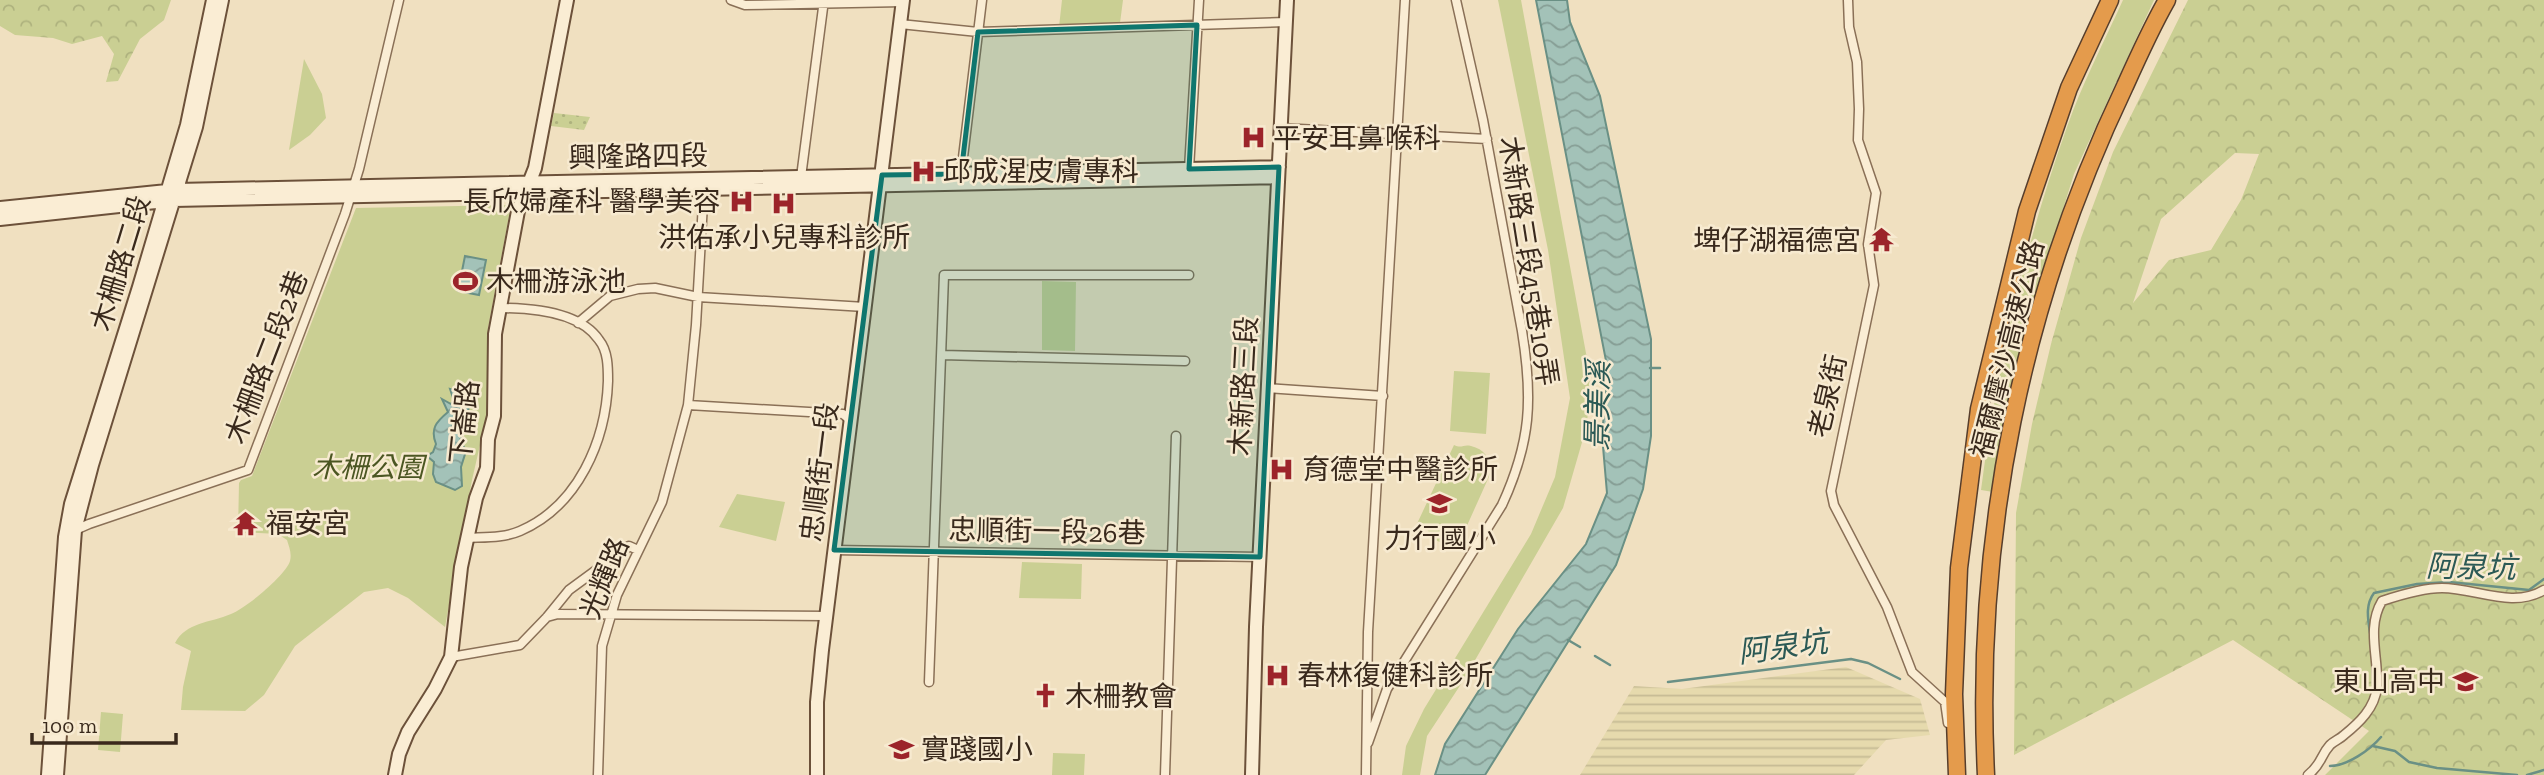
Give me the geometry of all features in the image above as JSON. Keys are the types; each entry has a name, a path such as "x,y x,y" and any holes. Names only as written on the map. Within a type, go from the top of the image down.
{"highway":[{"name":"福爾摩沙高速公路","path":"1955,775 1954,694 1959,568 1979,409 2027,211 2069,88 2110,0"},
{"name":"福爾摩沙高速公路","path":"1986,775 1985,659 1992,560 1999,493 2013,411 2047,280 2076,197 2108,121 2167,0"}],"main road":[{"name":"木柵路二段","path":"170,196 213,0"},
{"name":"木柵路二段","path":"70,533 74,492 170,196 196,127 222,0"},
{"name":"下崙路","path":"395,775 399,754 408,732 451,657 456,602 467,538 488,460 488,439 496,402 494,349 500,308 518,211 535,168 568,0"},
{"name":"木新路三段","path":"1252,775 1287,0"},
{"name":"忠順街一段","path":"817,775 817,702 826,616 903,1"},
{"name":"興隆路四段","path":"704,184 812,187 961,174 1189,169 1279,172"},
{"name":"興隆路四段","path":"0,208 170,196 704,184 802,177 881,181 1279,172"},
{"name":"興隆路四段","path":"0,219 170,196"},
{"path":"48,775 70,533"},
{"path":"57,775 70,533"}],"street":[{"path":"352,191 399,0"},
{"path":"731,0 745,5 903,1"},
{"path":"961,174 982,0"},
{"path":"1189,169 1199,0"},
{"path":"1366,775 1368,632 1405,0"},
{"name":"木新路三段45巷10弄","path":"1367,746 1387,689 1502,505 1525,446 1529,416 1527,357 1487,139 1456,0"},
{"name":"老泉街","path":"1847,0 1849,27 1857,62 1857,141 1876,193 1868,244 1874,285 1832,476 1832,497 1887,607 1912,672 1945,702 1955,775"},
{"path":"812,187 802,177 824,2"},
{"path":"900,24 978,32 1286,22"},
{"path":"1281,128 1487,139"},
{"name":"光輝路","path":"597,775 602,646 625,578 662,502 688,405 698,297 704,184"},
{"name":"木柵路二段2巷","path":"70,533 248,470 352,191"},
{"path":"929,682 944,275 1189,275"},
{"path":"578,323 601,301 626,290 655,288 698,297 865,307"},
{"path":"467,538 518,532 553,510 578,482 592,456 606,410 608,367 599,339 578,323 546,311 500,308"},
{"path":"942,355 1185,361"},
{"path":"1268,388 1383,396"},
{"path":"688,405 843,414 850,420"},
{"path":"1165,775 1176,436"},
{"path":"451,657 520,645 547,617 560,598 577,584 629,546 638,550"},
{"name":"忠順街一段26巷","path":"834,550 1260,557"},
{"path":"2308,775 2319,766 2330,745 2343,736 2373,704 2376,688 2374,628 2376,611 2382,601 2441,588 2501,597 2534,596 2544,590"},
{"path":"547,617 558,614 826,616"}],"highlighted area":[{"path":"1197,25 1189,169 1279,167 1260,557 834,550 882,175 961,174 978,32"}],"shaded area":[{"path":"1846,667 1920,699 1930,735 1886,740 1854,775 1580,775 1634,686 1682,689"}],"green space":[{"path":"0,0 171,0 164,20 140,39 118,81 106,82 114,54 102,36 72,44 53,38 15,35 0,26"},
{"path":"1062,0 1123,0 1120,23 1059,27"},
{"path":"1498,0 1521,0 1590,375 1587,425 1563,508 1463,681 1427,736 1420,775 1402,775 1406,746 1424,709 1531,534 1555,477 1570,398 1548,250"},
{"path":"2123,0 2154,0 2074,174 2021,343 1993,492 1981,490 2004,352 2038,216 2073,111"},
{"path":"2188,0 2544,0 2544,775 2325,775 2369,731 2233,640 2014,755 2016,513 2032,424 2051,344 2081,238 2113,152","holes":["2235,153 2259,154 2241,200 2211,250 2169,260 2133,303 2161,219"]},
{"path":"304,59 322,94 326,118 310,135 289,150"},
{"path":"554,113 590,117 584,130 551,126"},
{"name":"木柵公園","path":"511,205 488,328 493,374 488,427 483,432 472,480 445,627 408,598 388,588 364,592 295,646 264,695 245,711 181,710 191,651 175,643 180,636 192,627 246,606 273,583 290,561 287,540 278,534 238,532 239,483 252,476 356,208"},
{"path":"1042,281 1076,282 1075,351 1042,350"},
{"path":"1454,371 1490,373 1486,434 1450,431"},
{"path":"1454,445 1479,449 1488,458 1492,470 1461,539 1445,543 1432,537 1426,527 1424,532 1415,528"},
{"path":"737,494 785,502 776,541 719,527"},
{"path":"1022,562 1082,564 1081,599 1019,598"},
{"path":"101,712 123,714 120,752 98,750"},
{"path":"1053,753 1085,754 1084,775 1052,775"}],"water":[{"path":"1536,0 1567,0 1570,22 1600,96 1651,339 1651,436 1643,489 1616,565 1485,775 1435,775 1445,744 1518,629 1586,544 1607,493 1602,435 1608,371"},
{"path":"465,256 486,260 479,295 458,291"},
{"path":"450,389 458,391 469,406 460,440 466,451 461,467 462,486 455,490 436,482 433,474 434,462 427,456 433,452 436,444 435,426 448,412 442,399 451,404 454,401"}],"waterway":[{"path":"1650,368 1660,368"},
{"name":"阿泉坑","path":"2370,633 2368,607 2374,593 2417,584 2449,582 2529,590 2544,579"},
{"name":"阿泉坑","path":"1568,640 1580,647"},
{"name":"阿泉坑","path":"1595,656 1610,665"},
{"name":"阿泉坑","path":"1668,682 1851,659 1868,663 1900,679"},
{"name":"阿泉坑","path":"2330,766 2358,756 2381,737"},
{"path":"2373,746 2395,751 2409,762 2437,768 2517,775"},
{"path":"2527,775 2544,770"}],"place":[{"name":"平安耳鼻喉科","path":"1253,138"},
{"name":"邱成湦皮膚專科","path":"923,171"},
{"name":"長欣婦產科 醫學美容","path":"741,201"},
{"name":"洪佑承小兒專科診所","path":"784,203"},
{"name":"埤仔湖福德宮","path":"1881,240"},
{"name":"木柵游泳池","path":"466,281"},
{"name":"育德堂中醫診所","path":"1282,469"},
{"name":"力行國小","path":"1440,504"},
{"name":"福安宮","path":"246,523"},
{"name":"春林復健科診所","path":"1277,675"},
{"name":"東山高中","path":"2465,681"},
{"name":"木柵教會","path":"1045,696"},
{"name":"實踐國小","path":"901,749"}],"water label":[{"name":"景美溪","path":"1598,406"}]}
